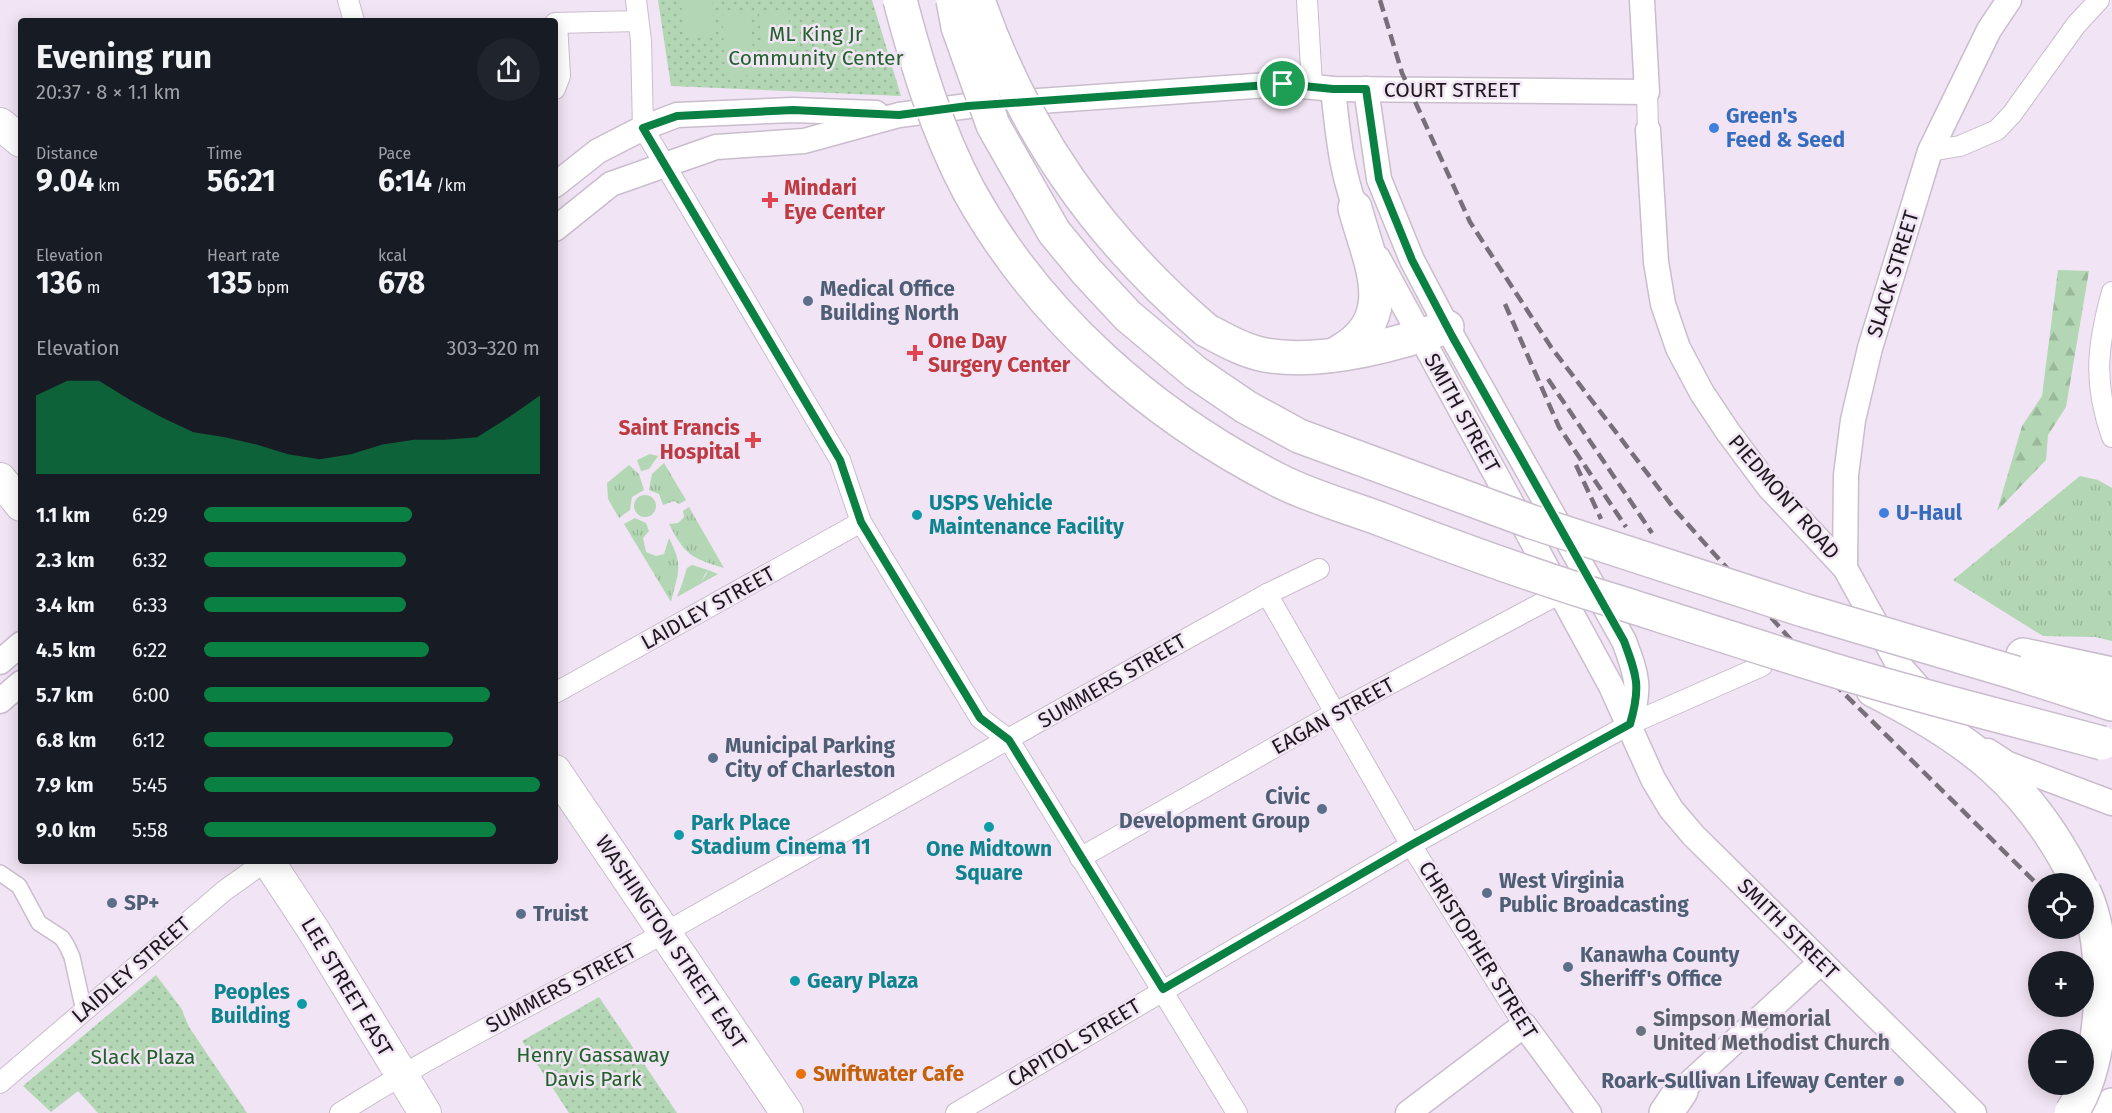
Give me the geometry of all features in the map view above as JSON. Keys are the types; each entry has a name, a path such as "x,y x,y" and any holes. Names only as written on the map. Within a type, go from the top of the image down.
{"highway":[{"path":"900,0 912,46 940,127 968,189 1026,276 1067,324 1121,376 1167,413 1244,462 1282,482 1515,570 1837,671 2107,744"},
{"path":"953,0 958,27 993,125 1054,232 1128,316 1196,373 1246,407 1299,436 1532,522 1803,610 2018,664 2112,674"},
{"path":"978,0 996,52 1057,167 1107,230 1166,295 1206,330 1239,347 1264,355 1290,358 1338,353 1433,332"},
{"path":"1338,353 1359,340 1366,332 1372,319 1378,291 1355,208"},
{"path":"2018,664 2112,704"},
{"path":"1837,671 1932,720 1986,760 2010,782 2039,816 2073,873"},
{"path":"2071,1113 2092,1061 2100,1018 2101,974 2094,925"},
{"path":"2103,1113 2112,1105"}],"main road":[{"path":"0,124 18,139"},
{"path":"0,479 18,502"},
{"name":"WASHINGTON STREET EAST","path":"558,776 787,1113"},
{"name":"LEE STREET EAST","path":"269,864 314,931 399,1075 425,1113"}],"street":[{"path":"348,0 353,18"},
{"path":"636,0 639,21 643,128 662,164 840,460 861,522 980,718 1009,740 1237,1113"},
{"path":"1307,0 1322,87"},
{"name":"PIEDMONT ROAD","path":"1642,0 1656,262 1663,304 1678,348 1702,393 1769,487 1845,568 1898,664 1937,709 1972,741 2008,764 2112,803"},
{"name":"SLACK STREET","path":"1845,568 1846,475 1853,420 1870,348 1930,151 1989,30 2009,0"},
{"path":"1930,151 1960,146 1997,130 2013,114 2076,25 2099,0"},
{"path":"558,23 639,21"},
{"path":"558,50 560,76 558,81"},
{"name":"COURT STREET","path":"558,227 610,184 716,147 804,141 899,115 968,106 1283,84 1366,89 1647,92"},
{"name":"SMITH STREET","path":"1322,87 1355,208 1394,290 1433,332 1589,579 1624,641 1636,674 1638,697 1630,724"},
{"name":"SMITH STREET","path":"1366,89 1379,179 1412,260 1433,332 1561,593 1630,724 1653,778 1671,809 1693,835 1974,1113"},
{"name":"COURT STREET","path":"558,183 598,151 643,128 681,115 793,110 899,115"},
{"path":"2112,292 2100,335 2098,363 2099,386 2112,437"},
{"name":"LAIDLEY STREET","path":"558,691 861,522"},
{"name":"SUMMERS STREET","path":"340,1113 399,1075 663,933 846,828 1009,740 1267,594 1319,569"},
{"name":"EAGAN STREET","path":"1080,858 1335,713 1589,579"},
{"name":"CHRISTOPHER STREET","path":"1267,594 1411,845 1524,1025 1589,1113"},
{"path":"0,662 18,647"},
{"name":"CAPITOL STREET","path":"956,1113 1411,845 1630,724 1762,666"},
{"path":"0,701 18,686"},
{"name":"LAIDLEY STREET","path":"0,1083 224,891 263,864"},
{"path":"0,873 19,886 39,923 62,938 67,946 72,957 84,1011"},
{"path":"1657,1113 1674,1102 1821,962"},
{"path":"1408,1113 1524,1025"}],"green space":[{"name":"ML King Jr Community Center","path":"658,0 872,0 901,96 671,86"},
{"path":"681,0 712,0 714,36 684,38"},
{"path":"788,10 793,72 764,74 759,12"},
{"path":"750,13 755,75 726,77 722,14"},
{"path":"2058,270 2089,271 2066,407 2048,435 2046,460 1997,511 2022,426 2042,396"},
{"path":"650,454 658,456 649,469 641,471 637,460"},
{"path":"664,463 686,500 679,504 674,501 663,505 659,494 649,490 652,474"},
{"path":"629,465 639,474 644,490 632,497 630,510 619,518 608,499 607,483"},
{"path":"2080,476 2098,480 2112,488 2112,641 2095,637 2043,636 1953,580"},
{"path":"645,495 655,502 656,506 649,516 645,517 635,510 634,506 641,496"},
{"path":"689,507 724,568 690,554 680,543 669,524 678,523 684,517 683,511"},
{"path":"635,518 646,523 649,531 643,538 646,552 656,556 664,554 669,538 674,548 678,570 671,602 624,524"},
{"path":"692,565 708,570 701,581 693,586 682,584 687,568"},
{"path":"708,570 718,574 677,597 682,584 698,583"},
{"name":"Slack Plaza","path":"156,975 181,1008 189,1027 247,1113 98,1113 78,1091 51,1112 23,1086"},
{"name":"Henry Gassaway Davis Park","path":"599,997 677,1113 569,1113 522,1041"}],"railway":[{"path":"1380,0 1402,73 1470,222 1551,347 1676,511 1800,650 2028,875"},
{"path":"1505,304 1559,427 1626,527"},
{"path":"1548,379 1652,533"},
{"path":"1576,465 1601,519"},
{"path":"2092,939 2112,960"}],"place":[{"name":"Green's Feed & Seed","path":"1714,128"},
{"name":"Mindari Eye Center","path":"770,200"},
{"name":"Medical Office Building North","path":"808,301"},
{"name":"One Day Surgery Center","path":"915,353"},
{"name":"Saint Francis Hospital","path":"753,440"},
{"name":"U-Haul","path":"1884,513"},
{"name":"USPS Vehicle Maintenance Facility","path":"917,515"},
{"name":"Municipal Parking City of Charleston","path":"713,758"},
{"name":"Civic Development Group","path":"1322,809"},
{"name":"One Midtown Square","path":"989,827"},
{"name":"Park Place Stadium Cinema 11","path":"679,835"},
{"name":"West Virginia Public Broadcasting","path":"1487,893"},
{"name":"SP+","path":"112,903"},
{"name":"Truist","path":"521,914"},
{"name":"Kanawha County Sheriff's Office","path":"1568,967"},
{"name":"Geary Plaza","path":"795,981"},
{"name":"Peoples Building","path":"302,1004"},
{"name":"Simpson Memorial United Methodist Church","path":"1641,1031"},
{"name":"Swiftwater Cafe","path":"801,1074"},
{"name":"Roark-Sullivan Lifeway Center","path":"1899,1081"}],"route":[{"path":"1283,84 1312,85 1333,89 1366,89 1371,140 1379,179 1412,260 1452,336 1624,641 1636,674 1638,697 1630,724 1411,845 1279,924 1163,989 1009,740 980,718 861,522 848,477 840,460 662,164 643,128 677,116 793,110 899,115 968,106 1283,84"}]}
